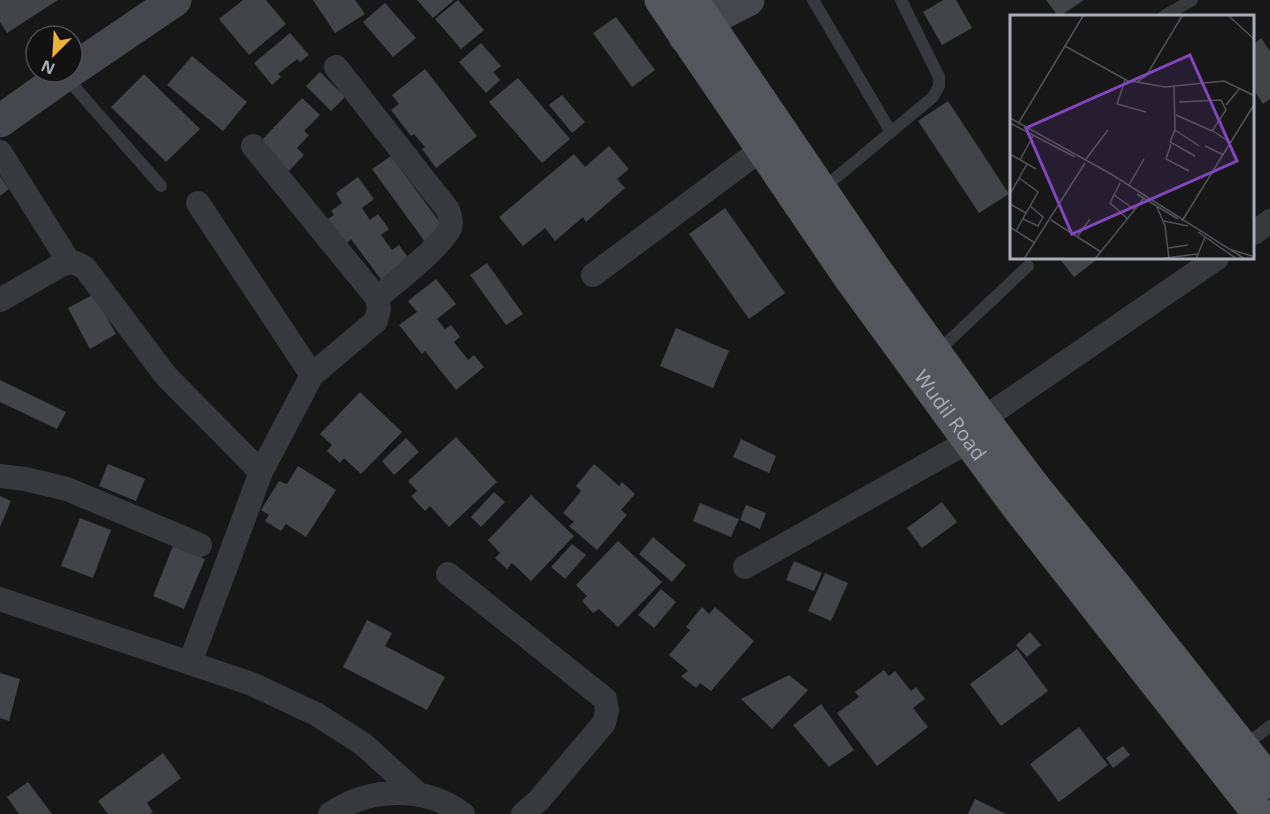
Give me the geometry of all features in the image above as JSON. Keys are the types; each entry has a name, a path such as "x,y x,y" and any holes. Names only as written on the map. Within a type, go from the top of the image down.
{"main road":[{"name":"Wudil Road","path":"661,0 694,19 820,190 935,354 1017,506 1259,814"},
{"name":"Wudil Road","path":"694,19 763,148 850,278 976,430 1035,489 1270,782"}],"street":[{"path":"84,62 175,0"},
{"path":"694,19 748,0"},
{"path":"336,67 448,210 451,217 451,226 442,240 377,298"},
{"path":"0,121 52,84"},
{"path":"190,663 261,471 312,375 376,321 379,309 377,298 253,146"},
{"path":"593,275 763,148"},
{"path":"0,152 69,262"},
{"path":"198,203 312,375"},
{"path":"1255,232 1270,221"},
{"path":"745,567 976,430 1214,260"},
{"path":"0,300 69,262 77,263 84,268 166,376 261,471"},
{"path":"0,476 25,479 67,489 200,545"},
{"path":"448,574 605,699 607,710 604,723 539,800 523,814"},
{"path":"0,599 252,684 316,714 363,744 418,794"},
{"path":"330,814 342,806 382,792 418,794 449,803 463,814"}],"lane":[{"path":"813,0 891,132"},
{"path":"820,190 933,97 939,86 939,77 901,0"},
{"path":"1166,15 1192,0"},
{"path":"79,84 161,186"},
{"path":"935,354 1028,266"},
{"path":"1243,747 1270,726"}],"building":[{"path":"0,0 58,0 7,33 0,22"},
{"path":"243,0 266,0 286,24 249,55 219,19"},
{"path":"313,0 355,0 365,14 335,33"},
{"path":"417,0 454,0 433,18"},
{"path":"458,0 484,30 461,49 435,19"},
{"path":"943,0 956,0 972,28 942,45 923,12"},
{"path":"1046,0 1084,0 1062,15 1057,15"},
{"path":"385,3 416,38 393,57 363,22"},
{"path":"616,17 655,70 632,87 593,33"},
{"path":"290,33 309,55 300,62 297,59 278,74 281,77 272,85 254,63"},
{"path":"1261,38 1270,51 1270,99 1263,104 1255,92 1255,43"},
{"path":"481,43 501,66 493,72 500,80 486,93 459,62"},
{"path":"192,56 247,102 223,131 167,85"},
{"path":"425,69 477,136 436,168 422,149 425,147 414,134 411,136 391,110 399,104 392,95"},
{"path":"320,72 345,97 331,111 306,86"},
{"path":"144,74 200,129 166,162 111,107"},
{"path":"518,78 570,139 542,163 489,102"},
{"path":"562,95 585,122 572,133 549,105"},
{"path":"302,98 320,115 304,131 309,135 297,148 304,155 289,171 259,143"},
{"path":"948,101 1009,194 979,213 918,121"},
{"path":"609,146 629,169 617,179 625,188 586,222 583,217 555,241 545,228 523,246 499,217 574,154 585,167"},
{"path":"391,156 444,228 425,242 372,169"},
{"path":"0,176 9,189 0,196"},
{"path":"358,177 374,199 362,208 370,220 378,214 389,229 381,235 392,250 399,245 410,260 382,281 351,239 346,244 328,219 334,215 331,211 342,203 336,193"},
{"path":"725,208 785,293 749,319 689,234"},
{"path":"1061,260 1096,260 1074,277"},
{"path":"487,263 523,314 506,325 470,275"},
{"path":"436,279 456,304 437,319 445,329 451,325 460,337 454,342 468,360 474,355 484,367 456,390 425,351 422,354 399,325 417,312 408,301"},
{"path":"94,294 116,334 90,349 68,308"},
{"path":"676,328 729,351 713,388 660,366"},
{"path":"0,380 66,412 57,429 0,402"},
{"path":"360,392 402,432 361,474 344,458 340,463 327,451 332,445 320,434"},
{"path":"456,437 497,482 449,527 430,506 425,511 411,496 417,491 408,481"},
{"path":"406,438 419,452 394,475 382,461"},
{"path":"741,439 776,456 769,473 733,457"},
{"path":"108,464 145,479 136,501 99,486"},
{"path":"594,464 619,486 622,482 635,494 621,510 627,515 597,550 569,526 574,522 563,513 581,491 576,486"},
{"path":"298,466 336,490 306,537 286,524 281,531 265,521 269,515 261,510 279,481 287,484"},
{"path":"494,492 505,502 481,527 471,517"},
{"path":"531,495 574,536 531,581 512,563 507,569 495,558 500,553 488,540"},
{"path":"0,496 11,501 0,527"},
{"path":"942,502 957,522 922,548 907,528"},
{"path":"700,503 739,519 731,537 693,521"},
{"path":"746,505 766,513 760,529 740,520"},
{"path":"80,518 111,530 93,578 61,566"},
{"path":"653,537 686,565 672,582 639,554"},
{"path":"618,541 662,582 618,627 599,609 593,613 582,601 587,596 576,585"},
{"path":"572,544 586,555 565,579 551,567"},
{"path":"173,546 205,559 184,609 153,596"},
{"path":"794,561 822,573 814,591 786,580"},
{"path":"825,573 848,583 831,621 808,611"},
{"path":"661,589 676,602 654,628 638,615"},
{"path":"702,607 709,614 715,607 754,641 711,691 700,683 696,688 681,676 688,671 669,655 690,630 686,627"},
{"path":"367,620 392,633 385,646 445,677 427,710 343,667"},
{"path":"1030,632 1041,645 1027,657 1016,645"},
{"path":"1017,649 1048,691 1001,726 970,684"},
{"path":"884,670 889,676 895,671 911,691 916,687 925,699 913,708 928,727 877,766 837,713 859,697 855,692"},
{"path":"0,673 20,679 9,721 0,718"},
{"path":"789,675 808,690 772,729 741,699"},
{"path":"821,704 854,750 829,767 793,725"},
{"path":"1079,727 1108,765 1059,802 1030,764"},
{"path":"1123,746 1130,755 1113,768 1106,758"},
{"path":"163,753 181,778 147,803 153,812 150,814 108,814 98,801"},
{"path":"28,782 52,814 19,814 7,797"},
{"path":"975,799 1006,814 968,814"}]}
